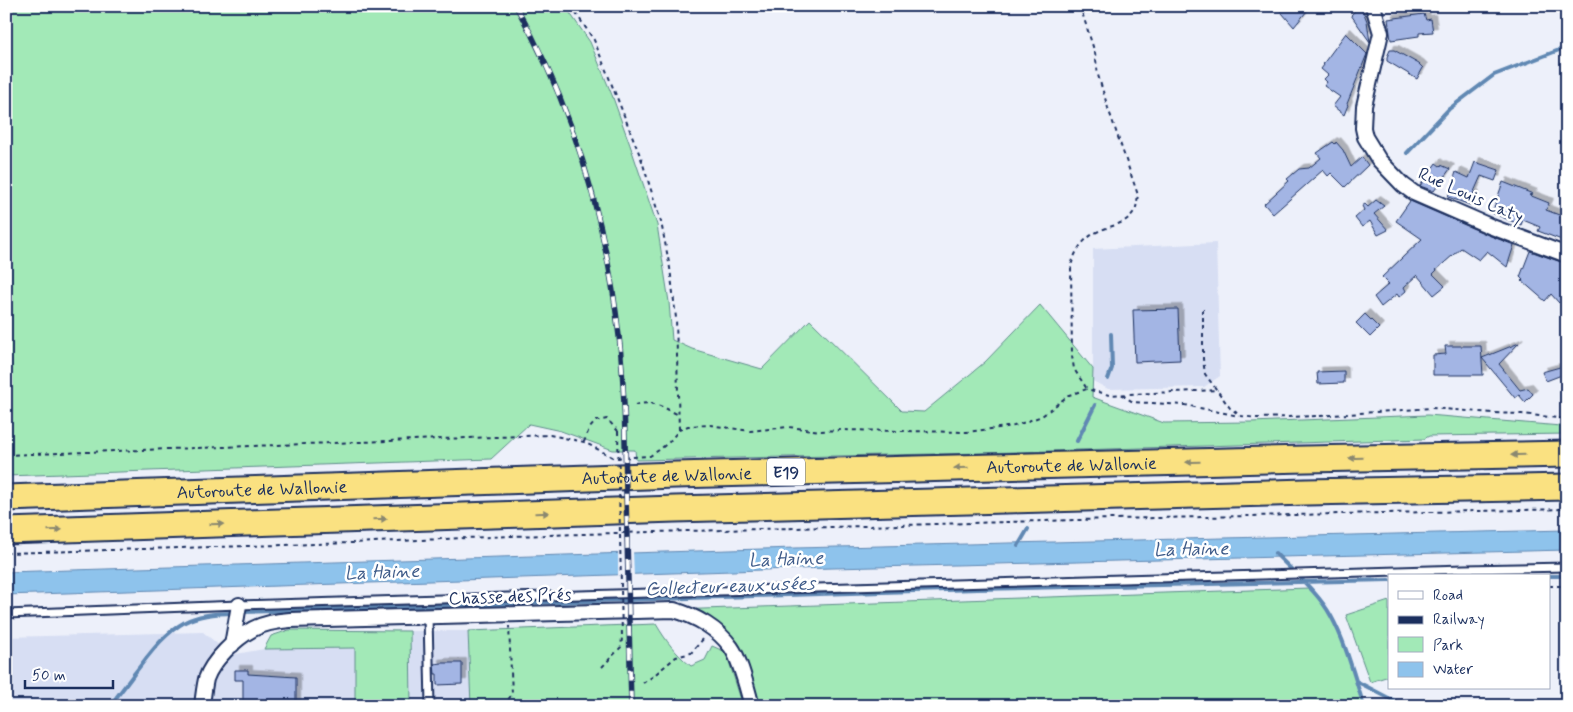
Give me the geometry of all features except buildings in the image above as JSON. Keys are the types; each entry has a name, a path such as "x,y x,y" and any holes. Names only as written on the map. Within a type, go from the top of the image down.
{"highway":[{"name":"Autoroute de Wallonie","path":"6,498 676,475 1567,454"},
{"name":"Autoroute de Wallonie","path":"6,531 675,509 1567,487"}],"street":[{"name":"Rue Louis Caty","path":"1374,6 1381,33 1364,106 1363,128 1364,137 1379,160 1403,185 1414,193 1492,228 1567,255"},
{"path":"202,706 207,678 214,664 228,648 239,604"},
{"name":"Chasse des Prés","path":"228,648 252,629 290,620 674,610 685,613 712,629 732,649 744,676 752,706"}],"lane":[{"path":"6,614 239,604 1567,567"},
{"path":"428,616 430,706"}],"path":[{"path":"571,6 594,40 641,158 662,222 676,318 679,430"},
{"path":"1080,6 1095,53 1098,75 1108,108 1138,195 1136,209 1128,219 1117,226 1098,231 1080,245 1074,255 1071,266 1072,356 1074,369 1087,388 1109,395 1218,390"},
{"path":"1203,309 1203,359 1205,374 1230,408 1241,416"},
{"path":"6,455 550,435 584,442 614,458 650,456 669,442 679,430 688,426 723,426 750,431 788,427 821,431 967,432 1014,426 1042,416 1069,395 1087,388"},
{"path":"1122,395 1133,402 1185,405 1257,418 1319,416 1432,408 1567,419"},
{"path":"635,405 642,403 656,404 679,415"},
{"path":"584,442 589,429 596,421 607,419 618,431 622,638 621,647 602,668"},
{"path":"6,553 1113,518 1567,509"},
{"path":"1550,586 1567,586"},
{"path":"504,706 512,694 508,614"},
{"path":"643,683 652,678 676,657 691,653 712,629"}],"shaded area":[{"path":"1216,243 1220,376 1204,387 1108,389 1093,381 1093,249"},
{"path":"410,631 468,631 471,706 411,706"},
{"path":"203,632 231,655 264,649 355,648 355,706 6,706 6,637"}],"green space":[{"path":"6,6 565,6 590,42 612,95 657,225 669,302 672,340 692,349 762,369 810,320 902,411 924,412 985,362 1040,305 1093,369 1092,397 1164,423 1251,422 1428,415 1561,426 1567,430 1567,434 1429,436 1424,439 983,453 636,460 635,450 613,450 561,431 529,424 491,459 6,476"},
{"path":"1309,588 1320,601 1337,628 1349,658 1364,706 752,706 732,649 674,610"},
{"path":"1388,601 1388,676 1370,682 1346,615"},
{"path":"656,624 672,647 691,666 705,660 712,646 726,652 743,706 471,706 468,631"},
{"path":"289,630 410,631 411,706 355,706 355,648 264,649 271,636"}],"water":[{"name":"La Haine","path":"1567,530 1567,550 793,569 6,595 6,572 795,548"}],"pier":[{"path":"618,550 633,550 634,577 618,578"}],"waterway":[{"path":"1407,153 1449,109 1494,75 1567,47"},
{"path":"1108,379 1112,368 1111,334"},
{"path":"1077,441 1095,405"},
{"path":"1018,546 1028,529"},
{"path":"1275,553 1313,591 1326,607 1345,648 1364,706"},
{"name":"Collecteur eaux usées","path":"1550,576 1567,576"},
{"name":"Collecteur eaux usées","path":"242,612 977,589 1388,580"},
{"name":"Collecteur eaux usées","path":"110,706 151,652 177,627 191,619 203,616 235,613"},
{"path":"1356,681 1404,706"}],"railway":[{"path":"516,6 536,44 570,124 596,208 613,293 624,395 631,706"}]}
